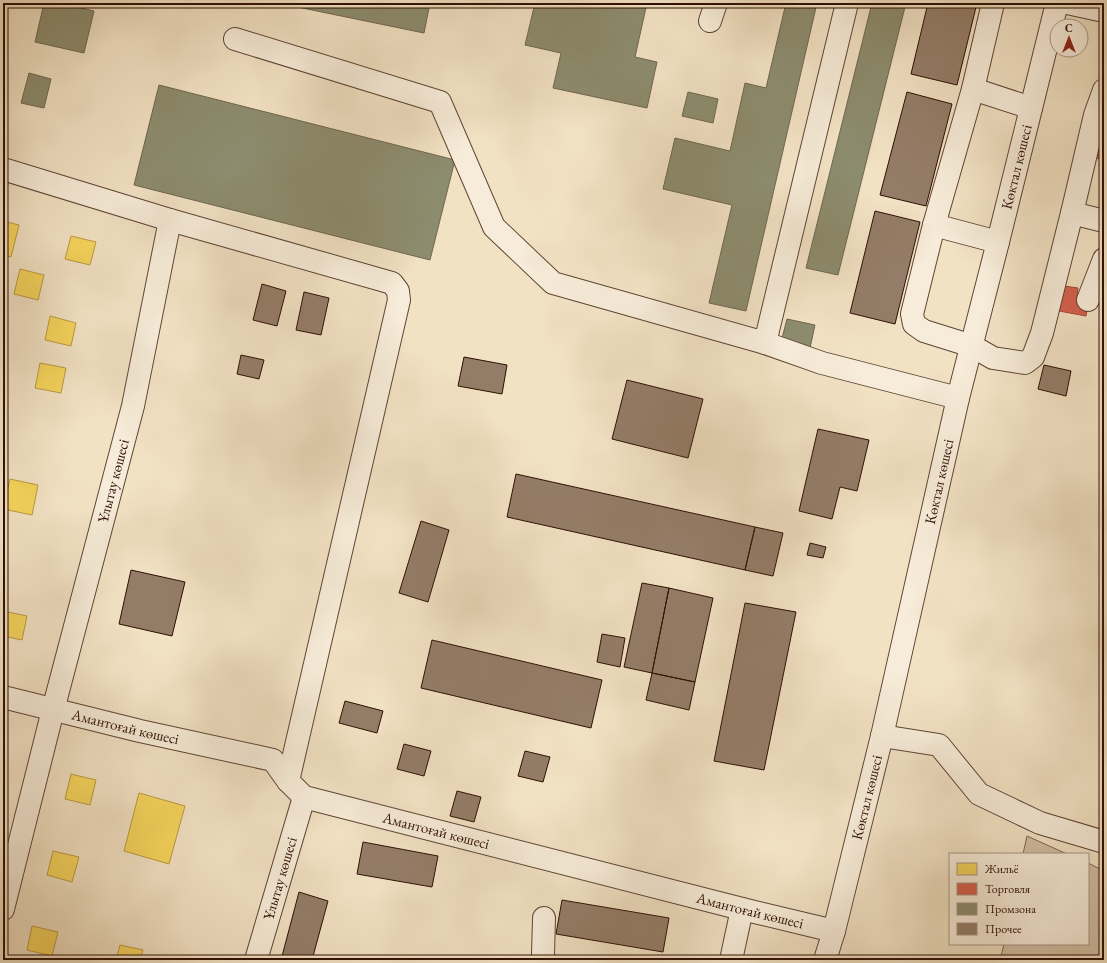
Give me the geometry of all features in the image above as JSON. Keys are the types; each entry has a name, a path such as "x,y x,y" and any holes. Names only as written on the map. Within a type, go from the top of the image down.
{"street":[{"path":"764,342 847,3"},
{"path":"993,3 973,89 934,225 912,314 914,324 924,331 972,346 993,358 1025,362 1033,357 1042,332 1095,115 1104,90"},
{"name":"Көктал көшесі","path":"825,960 834,931 882,736 958,398 1057,3"},
{"path":"1067,3 1104,11"},
{"path":"235,39 440,102 494,227 554,283 764,342 822,363 958,398"},
{"path":"973,89 1031,108"},
{"path":"3,169 170,220 392,283 398,292 399,300 288,781"},
{"path":"1072,213 1104,221"},
{"name":"Ұлытау көшесі","path":"3,909 53,710 133,406 170,220"},
{"path":"934,225 998,242"},
{"path":"1088,300 1104,258"},
{"name":"Амантоғай көшесі","path":"3,697 140,731 273,760 288,781 304,797 742,909 834,931"},
{"path":"882,736 939,745 979,794 1040,823 1104,842"},
{"name":"Ұлытау көшесі","path":"256,960 304,797"},
{"path":"732,960 742,909"},
{"path":"544,918 542,954 544,960"}],"shaded area":[{"path":"1027,836 1065,853 1023,853"},
{"path":"1089,864 1104,871 1104,960 1000,960 1004,945 1089,945"}],"building: Жильё":[{"path":"3,221 19,225 11,257 3,255"},
{"path":"71,236 96,242 90,265 65,259"},
{"path":"20,269 44,275 38,300 14,294"},
{"path":"50,316 76,323 71,346 45,340"},
{"path":"40,363 66,368 61,393 35,388"},
{"path":"10,479 38,485 32,515 3,509"},
{"path":"3,611 27,616 22,640 3,636"},
{"path":"71,774 96,780 90,805 65,799"},
{"path":"139,793 185,806 169,864 124,851"},
{"path":"53,851 79,857 72,882 47,875"},
{"path":"32,926 58,932 52,956 27,950"},
{"path":"120,945 143,950 140,960 116,960"}],"building: Торговля":[{"path":"1104,124 1104,160 1096,158"},
{"path":"1064,286 1078,288 1076,304 1088,306 1086,316 1059,311"}],"building: Промзона":[{"path":"44,3 60,3 94,11 84,53 35,42"},
{"path":"278,3 430,3 424,33"},
{"path":"535,3 647,3 635,57 657,62 647,108 553,88 561,53 525,45"},
{"path":"786,3 817,3 746,311 709,303 732,205 663,189 675,138 730,151 745,83 766,88"},
{"path":"872,3 906,3 838,275 806,268"},
{"path":"29,73 51,79 44,108 21,103"},
{"path":"159,85 455,160 430,260 134,185"},
{"path":"688,92 718,99 713,123 682,116"},
{"path":"787,319 815,325 810,348 781,342"}],"building: Прочее":[{"path":"928,3 977,3 957,85 911,74"},
{"path":"907,92 952,104 926,206 880,195"},
{"path":"875,211 920,222 895,324 850,313"},
{"path":"262,284 286,291 277,326 253,320"},
{"path":"304,292 329,298 321,335 296,330"},
{"path":"241,355 264,360 259,379 237,374"},
{"path":"464,357 507,365 502,394 458,386"},
{"path":"1044,365 1071,371 1066,396 1038,389"},
{"path":"627,380 703,399 688,458 612,439"},
{"path":"818,429 869,440 857,491 840,487 832,519 799,511"},
{"path":"516,474 755,527 745,570 507,517"},
{"path":"421,521 449,530 428,602 399,593"},
{"path":"755,527 783,533 773,576 745,570"},
{"path":"810,543 826,547 823,558 807,555"},
{"path":"131,570 185,582 172,636 119,624"},
{"path":"642,583 669,588 652,673 624,667"},
{"path":"669,588 713,598 695,682 652,673"},
{"path":"745,603 796,612 764,770 714,761"},
{"path":"602,634 625,638 620,667 597,662"},
{"path":"432,640 602,680 591,728 421,688"},
{"path":"652,673 695,682 689,710 646,700"},
{"path":"345,701 383,711 377,733 339,723"},
{"path":"404,744 431,751 424,776 397,769"},
{"path":"525,751 550,757 543,782 518,776"},
{"path":"457,791 481,797 474,822 450,816"},
{"path":"363,842 438,856 432,887 357,874"},
{"path":"299,892 328,901 312,960 281,960"},
{"path":"562,900 669,918 663,952 556,934"}]}
